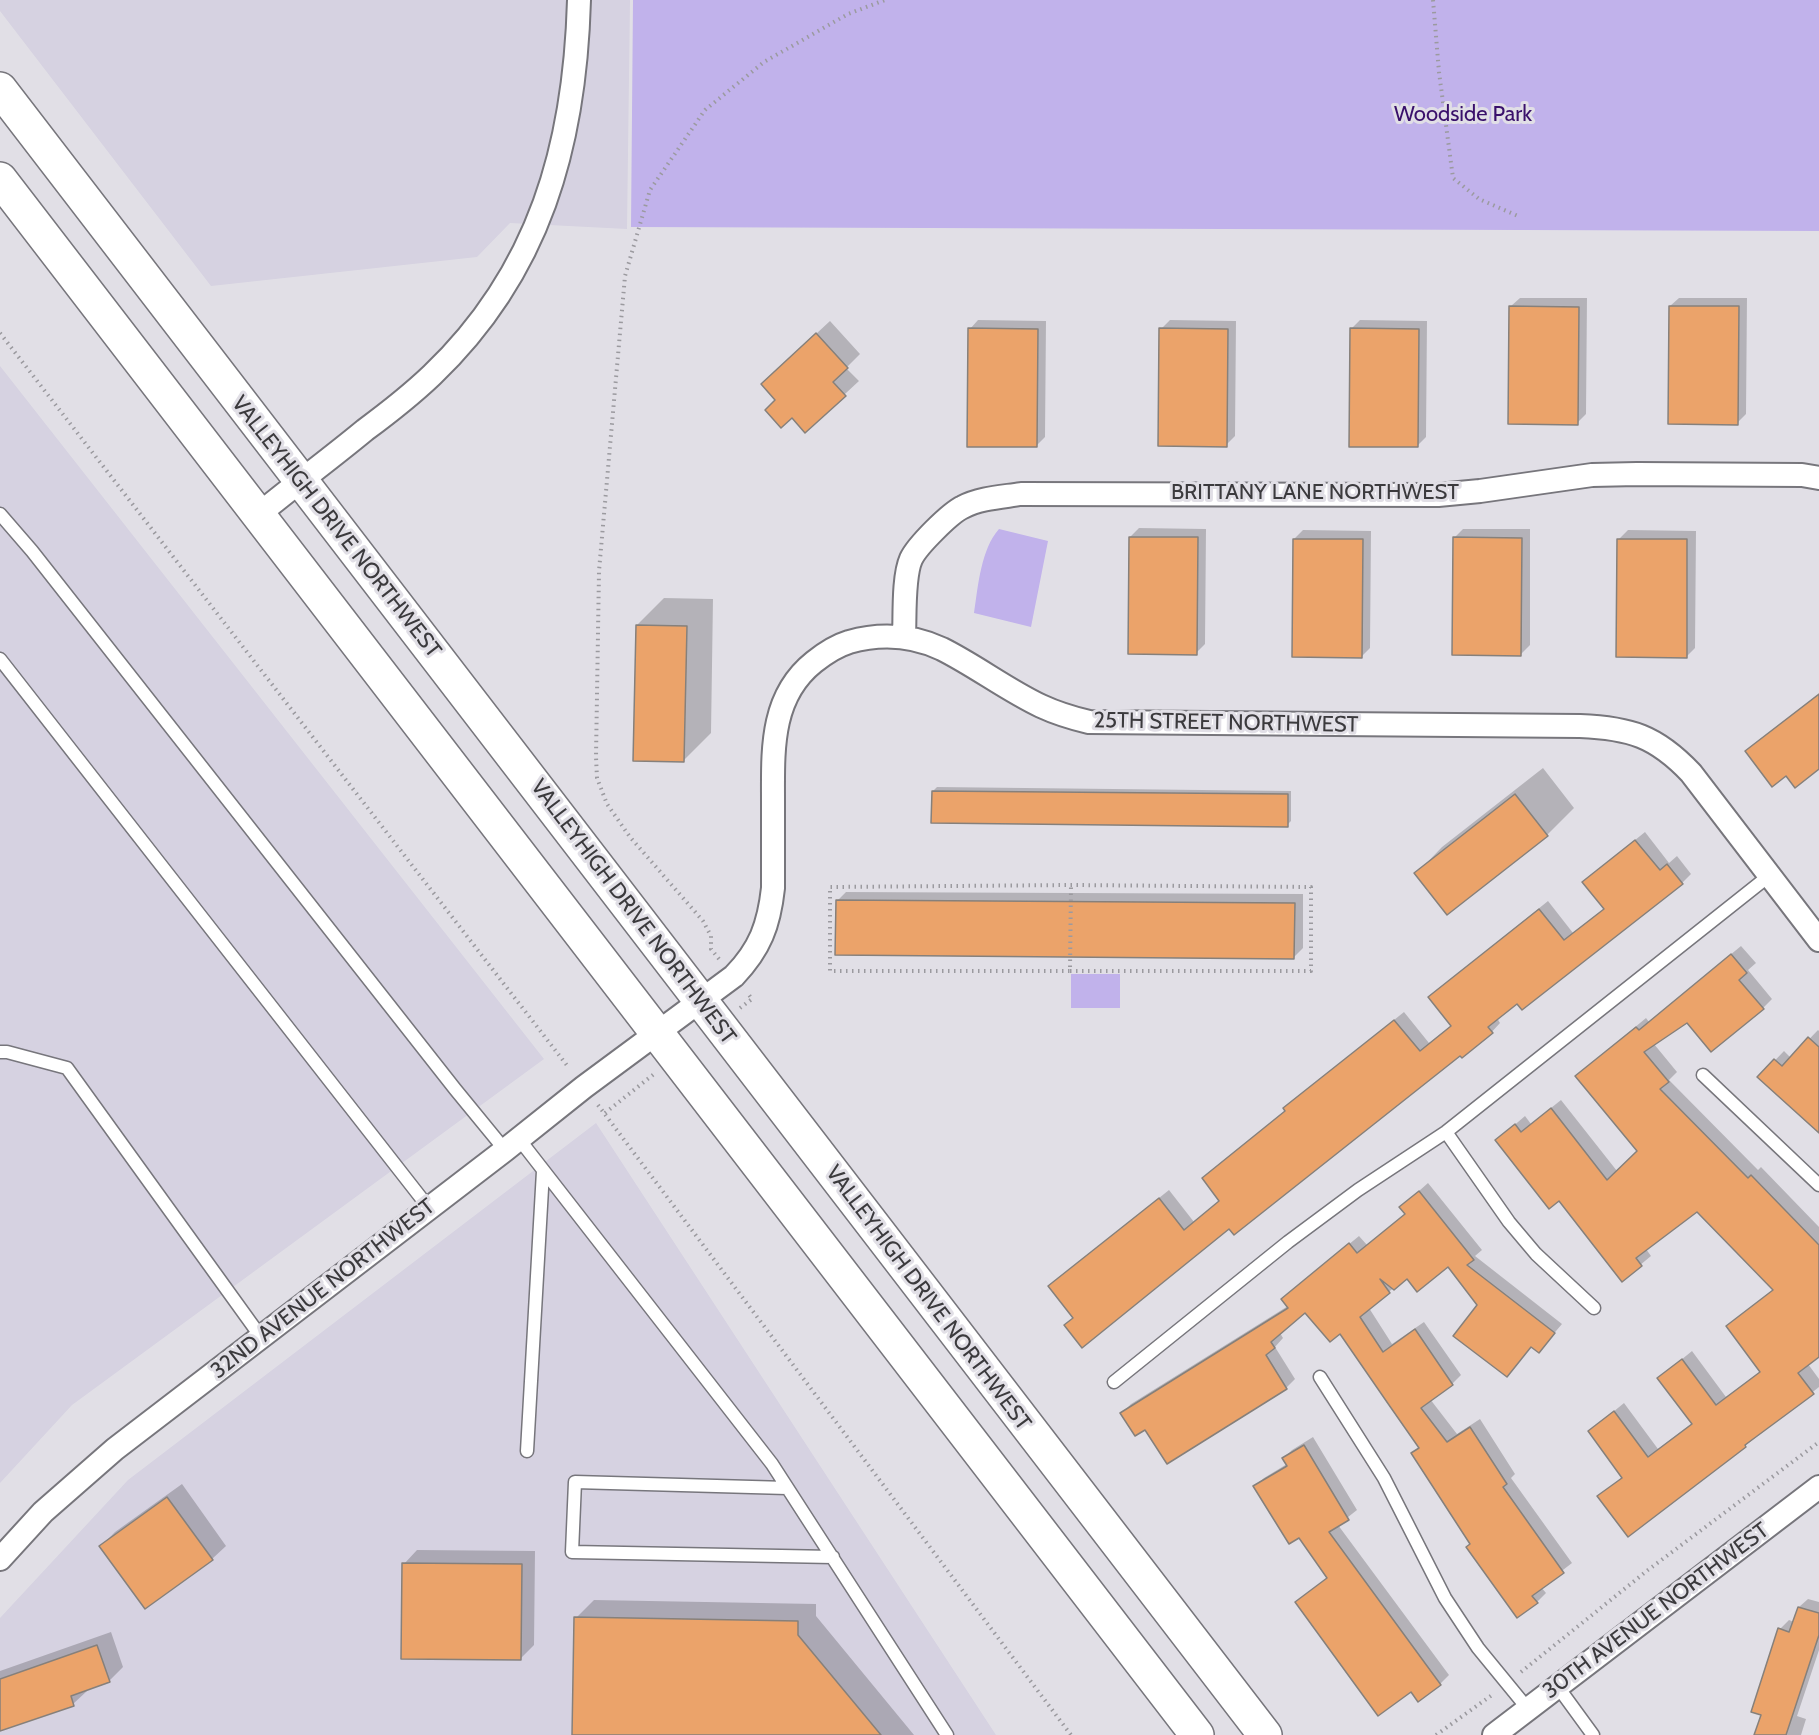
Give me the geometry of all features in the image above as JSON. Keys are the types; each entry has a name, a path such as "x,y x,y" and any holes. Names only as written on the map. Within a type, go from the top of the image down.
{"main road":[{"name":"VALLEYHIGH DRIVE NORTHWEST","path":"0,89 1265,1735"},
{"path":"0,179 1197,1735"}],"street":[{"path":"258,515 432,376 486,315 504,288 532,232 558,165 575,78 579,0"},
{"name":"BRITTANY LANE NORTHWEST","path":"904,637 906,585 911,559 927,537 961,507 994,498 1021,494 1106,493 1438,495 1480,492 1592,476 1638,474 1802,475 1819,478"},
{"name":"25TH STREET NORTHWEST","path":"657,1033 734,976 755,951 766,928 773,888 774,735 778,716 785,697 808,666 844,643 864,638 904,637 923,641 1041,706 1089,722 1580,726 1619,729 1659,744 1677,758 1691,773 1819,940"},
{"name":"32ND AVENUE NORTHWEST","path":"0,1558 43,1512 115,1449 657,1033"},
{"name":"30TH AVENUE NORTHWEST","path":"1494,1735 1819,1487"}],"lane":[{"path":"0,514 40,561 455,1089 543,1171 772,1464 947,1735"},
{"path":"0,659 429,1208"},
{"path":"1114,1382 1288,1242 1358,1190 1446,1132 1770,875"},
{"path":"0,1052 67,1068 261,1337"},
{"path":"1703,1075 1819,1185"},
{"path":"1446,1132 1516,1230 1536,1254 1594,1308"},
{"path":"527,1451 543,1171"},
{"path":"1320,1377 1384,1478 1445,1598 1478,1648 1528,1709"},
{"path":"787,1488 575,1482 572,1552 833,1557"},
{"path":"1558,1687 1593,1735"}],"path":[{"path":"711,949 711,936 703,921 630,837 607,804 597,778 599,571 625,276 650,190 705,110 764,62 848,14 885,0"},
{"path":"1433,0 1439,72 1453,178 1479,199 1518,216"},
{"path":"0,333 674,1204 1071,1735"},
{"path":"1070,971 1071,885"},
{"path":"1071,885 1311,887 1311,971 830,971 830,887 1071,885"},
{"path":"1436,1735 1507,1683 1648,1570 1819,1442"}],"shaded area":[{"path":"0,0 630,0 627,229 510,223 477,257 211,286 0,11"},
{"path":"0,366 544,1059 72,1405 0,1483"},
{"path":"596,1123 996,1735 0,1735 0,1618 128,1480"}],"green space":[{"name":"Woodside Park","path":"633,0 1819,0 1819,231 631,227"},
{"path":"999,529 1048,541 1031,627 974,613 984,557"},
{"path":"1071,974 1120,974 1120,1008 1071,1008"}],"building":[{"path":"1509,306 1579,307 1578,425 1508,424"},
{"path":"1669,306 1739,306 1738,425 1668,424"},
{"path":"968,328 1038,329 1037,447 967,447"},
{"path":"1159,328 1228,329 1227,447 1158,446"},
{"path":"1350,328 1419,329 1418,447 1349,447"},
{"path":"816,333 848,368 833,382 846,396 805,433 792,418 781,428 765,410 775,400 761,384"},
{"path":"1129,537 1198,537 1197,655 1128,654"},
{"path":"1453,537 1522,538 1521,656 1452,655"},
{"path":"1293,539 1363,539 1362,658 1292,657"},
{"path":"1617,539 1687,539 1687,658 1616,657"},
{"path":"636,625 687,626 684,762 633,761"},
{"path":"1819,694 1819,769 1795,788 1786,776 1772,787 1745,751"},
{"path":"932,791 1288,794 1288,827 931,823"},
{"path":"1515,794 1548,836 1447,915 1414,873"},
{"path":"1635,840 1660,870 1667,864 1683,884 1522,1010 1517,1004 1488,1027 1493,1033 1462,1058 1460,1056 1234,1235 1229,1229 1082,1348 1064,1325 1073,1318 1048,1286 1159,1198 1184,1230 1219,1201 1202,1178 1285,1111 1283,1108 1394,1020 1420,1051 1451,1026 1428,997 1539,909 1564,940 1604,909 1582,882"},
{"path":"836,900 1295,903 1294,959 835,955"},
{"path":"1731,954 1747,973 1739,980 1764,1009 1711,1052 1687,1023 1644,1052 1669,1082 1660,1089 1748,1178 1751,1175 1819,1245 1819,1357 1798,1373 1814,1394 1628,1537 1597,1496 1622,1478 1588,1431 1614,1411 1648,1457 1692,1424 1657,1378 1682,1359 1716,1405 1760,1372 1726,1326 1773,1290 1697,1212 1636,1258 1642,1266 1622,1282 1559,1201 1549,1209 1495,1140 1515,1124 1521,1132 1551,1108 1607,1180 1637,1151 1575,1076 1636,1027 1639,1030"},
{"path":"1808,1037 1819,1047 1819,1133 1757,1077 1774,1059 1782,1066"},
{"path":"1419,1191 1474,1260 1467,1265 1555,1333 1539,1353 1531,1347 1507,1377 1453,1336 1477,1305 1448,1267 1417,1292 1407,1279 1394,1290 1380,1279 1390,1293 1360,1317 1383,1352 1415,1329 1453,1385 1421,1408 1447,1442 1470,1427 1507,1484 1503,1487 1564,1573 1532,1596 1538,1603 1517,1618 1466,1547 1470,1544 1411,1453 1419,1448 1340,1334 1330,1342 1305,1313 1271,1342 1275,1348 1266,1355 1287,1389 1167,1464 1145,1430 1135,1436 1120,1413 1288,1308 1281,1299 1349,1243 1357,1253 1405,1214 1399,1207"},
{"path":"1304,1445 1349,1520 1329,1532 1441,1685 1418,1702 1411,1692 1378,1716 1295,1602 1327,1578 1299,1538 1289,1544 1253,1486 1287,1466 1282,1458"},
{"path":"167,1497 213,1560 145,1609 99,1546"},
{"path":"402,1563 522,1564 521,1660 401,1659"},
{"path":"1798,1607 1819,1613 1819,1635 1786,1735 1754,1735 1761,1715 1751,1712 1778,1628 1789,1632"},
{"path":"574,1617 798,1621 798,1635 881,1735 572,1735"},
{"path":"97,1645 110,1682 71,1696 74,1706 0,1731 0,1679"}]}
